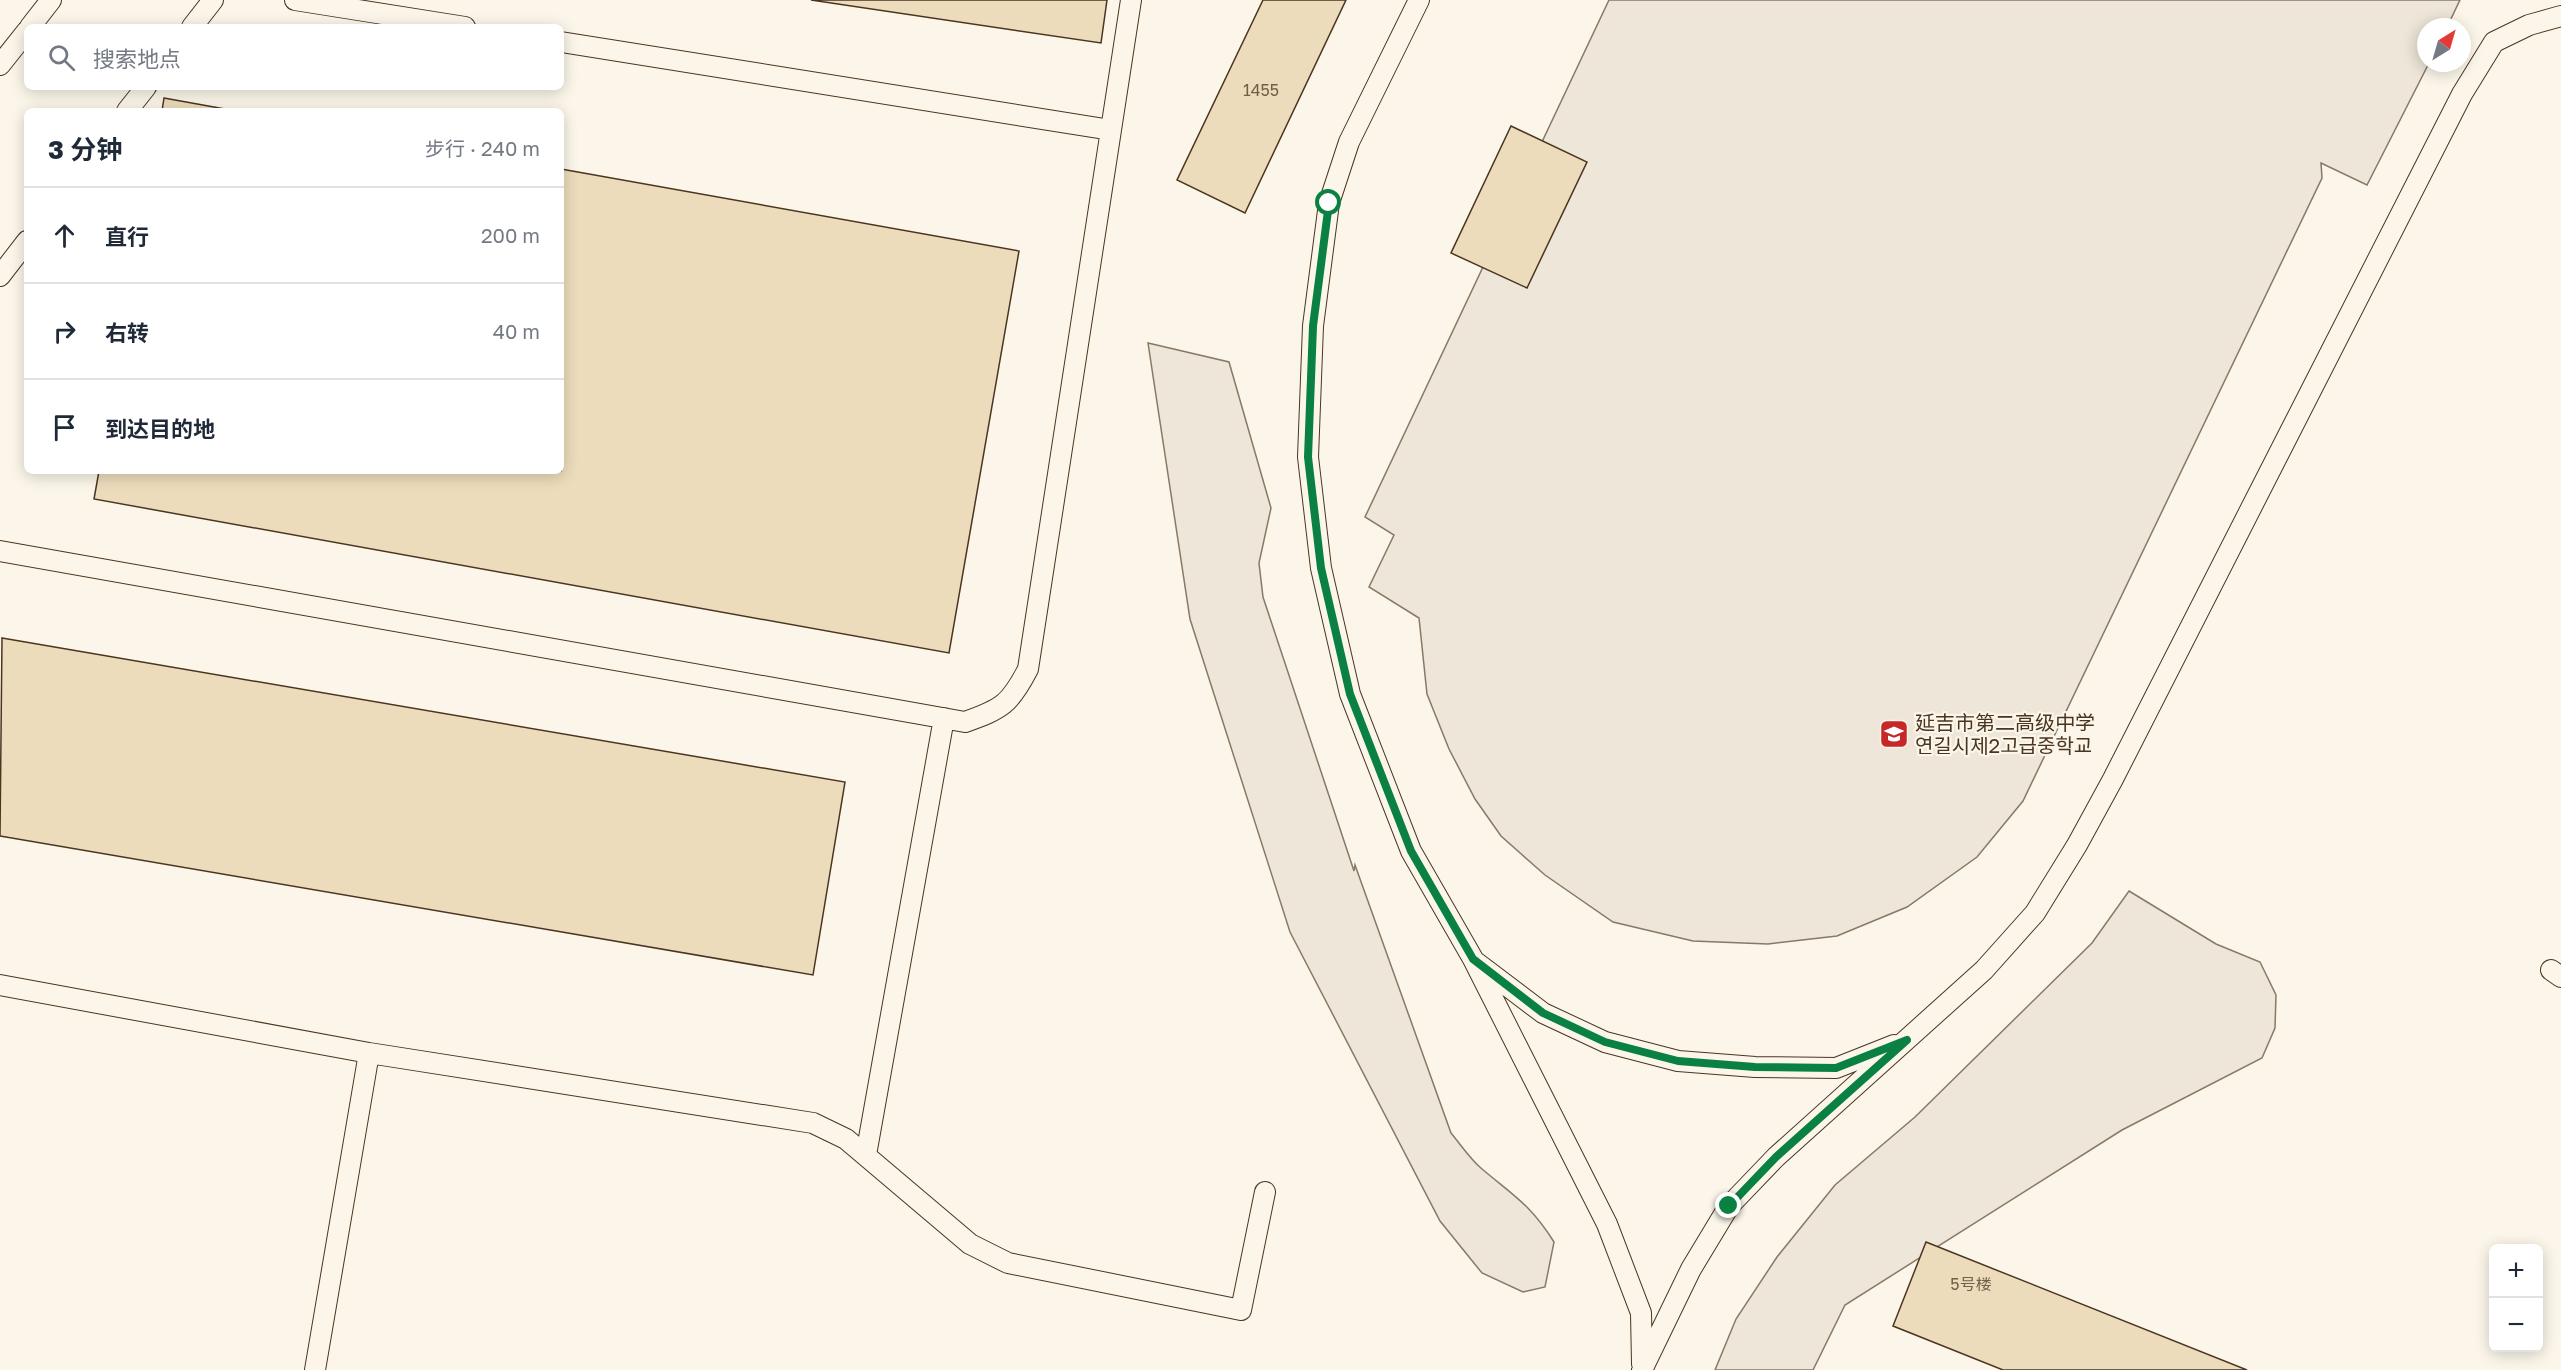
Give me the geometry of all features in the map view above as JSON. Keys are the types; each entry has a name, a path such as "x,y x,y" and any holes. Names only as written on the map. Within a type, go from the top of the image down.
{"lane":[{"path":"32,24 51,0"},
{"path":"194,24 213,0"},
{"path":"295,0 446,24"},
{"path":"0,551 965,722 992,712 1014,695 1029,669 1131,0"},
{"path":"1419,0 1349,142 1329,203 1313,326 1308,457 1321,568 1350,694 1411,851 1473,959 1607,1224 1641,1313 1642,1370"},
{"path":"1642,1370 1691,1269 1729,1206 1776,1157 1984,970 2034,913 2077,845 2113,779 2462,94 2494,42 2529,25 2561,16"},
{"path":"0,65 24,35"},
{"path":"564,42 1111,130"},
{"path":"130,108 144,90"},
{"path":"0,276 24,245"},
{"path":"866,1155 944,718"},
{"path":"1473,959 1543,1013 1605,1042 1678,1061 1755,1067 1836,1068 1907,1040"},
{"path":"0,985 369,1053 813,1123 846,1139 970,1244 1008,1263 1241,1310 1265,1192"},
{"path":"315,1370 369,1053"}],"shaded area":[{"path":"1609,0 2460,0 2451,18 2417,18 2417,72 2424,72 2367,185 2321,163 2322,178 2023,801 1977,857 1907,907 1837,936 1768,944 1693,941 1613,922 1545,875 1501,836 1475,799 1449,749 1427,694 1419,618 1369,587 1394,535 1365,517"},
{"path":"1148,343 1229,362 1271,508 1259,563 1263,597 1354,871 1355,865 1451,1133 1478,1165 1530,1210 1554,1242 1545,1287 1523,1292 1482,1273 1440,1221 1290,932 1190,619"},
{"path":"2129,891 2216,944 2260,962 2276,995 2275,1028 2262,1058 2122,1130 1845,1305 1813,1370 1715,1370 1736,1319 1777,1257 1835,1185 1915,1117 2092,943"}],"building":[{"path":"811,0 1107,0 1101,43"},
{"path":"1263,0 1346,0 1245,213 1177,180"},
{"path":"164,98 219,108 162,108"},
{"path":"1511,126 1587,162 1527,288 1451,253"},
{"path":"564,170 1019,251 949,653 94,499 98,474 564,474"},
{"path":"2,638 845,782 813,975 0,836"},
{"path":"1926,1242 2247,1370 2003,1370 1893,1326"}],"place":[{"name":"延吉市第二高级中学 연길시제2고급중학교","path":"1894,734"}],"route":[{"path":"1329,203 1313,326 1308,457 1321,568 1350,694 1411,851 1473,959 1543,1013 1605,1042 1678,1061 1755,1067 1836,1068 1907,1040 1776,1157 1729,1206"}]}
